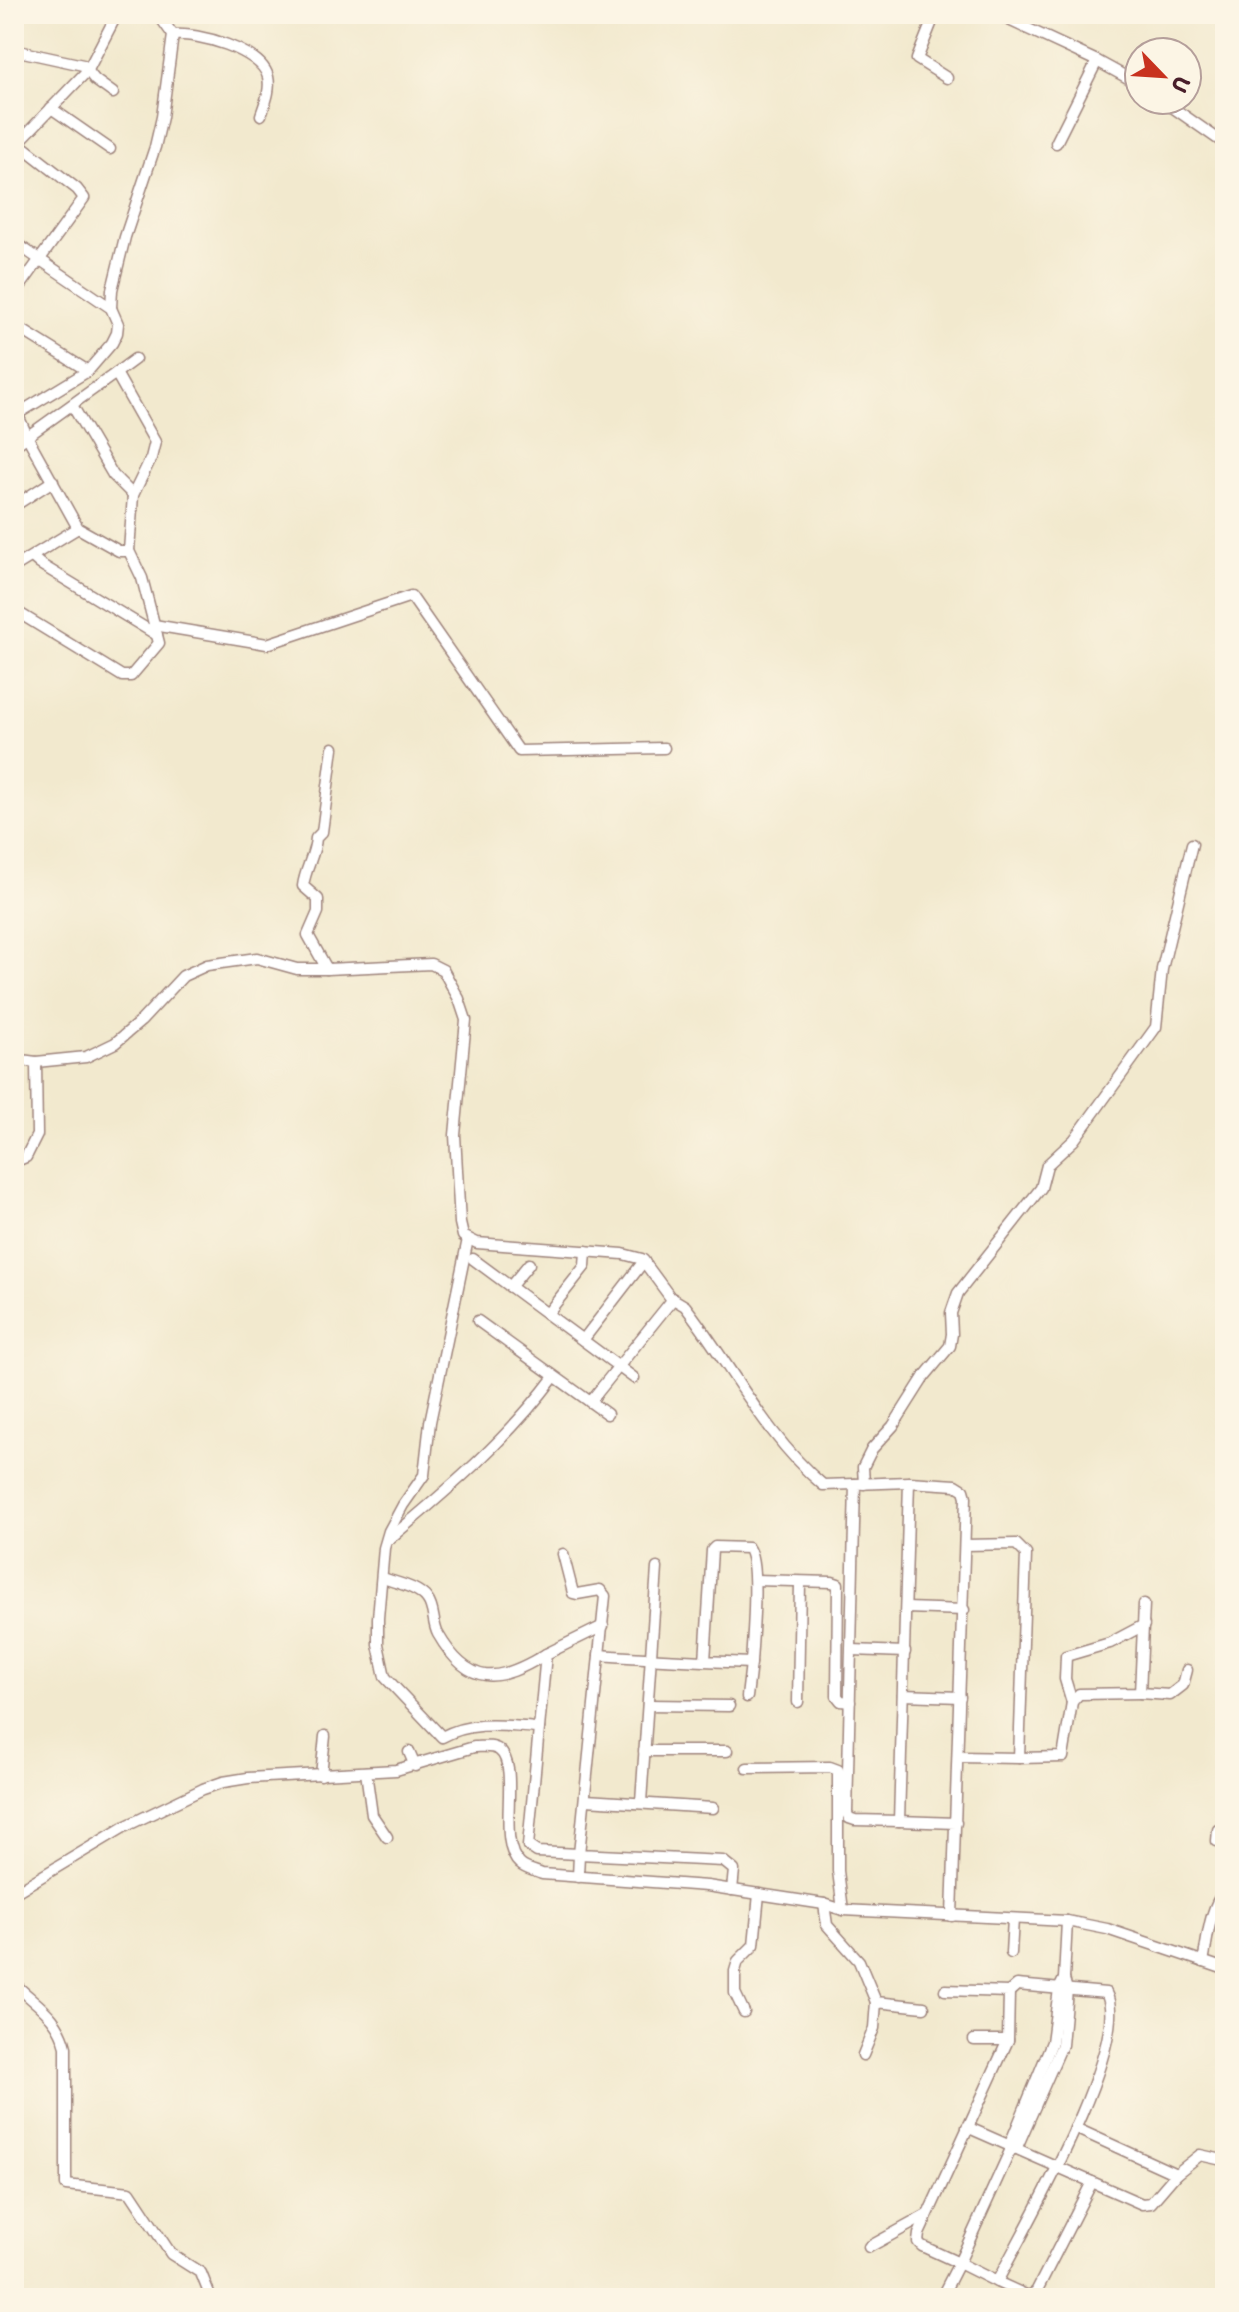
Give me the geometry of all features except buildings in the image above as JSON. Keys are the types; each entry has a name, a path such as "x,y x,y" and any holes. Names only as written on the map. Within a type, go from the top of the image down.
{"street":[{"path":"14,295 84,196 16,146 88,70 117,14"},
{"path":"14,446 20,422 88,371 117,333 118,324 111,308 112,290 125,237 155,147 173,35 158,14"},
{"path":"935,14 917,59 947,78"},
{"path":"996,14 1123,75"},
{"path":"173,35 198,35 231,47 259,64 268,78 267,99 261,115"},
{"path":"14,50 76,62 113,93"},
{"path":"1056,143 1097,61"},
{"path":"51,108 110,149"},
{"path":"1185,116 1225,144"},
{"path":"14,242 111,308"},
{"path":"14,325 88,371"},
{"path":"20,422 72,405 135,359"},
{"path":"14,610 122,676 131,676 137,671 159,643 142,578 129,551 133,495 151,458 155,442 116,373"},
{"path":"72,405 113,475 133,495"},
{"path":"20,422 78,528 119,551 129,551"},
{"path":"14,506 53,481"},
{"path":"14,567 78,528"},
{"path":"32,557 156,630 267,644 411,596 519,751 664,748"},
{"path":"327,969 308,935 318,912 318,899 303,886 307,868 316,851 316,838 322,832 333,748"},
{"path":"956,1823 855,1820 848,1816 859,1484 866,1459 950,1346 951,1313 958,1293 1041,1188 1047,1165 1074,1140 1156,1027 1162,969 1192,844"},
{"path":"14,1059 36,1062 86,1057 115,1043 141,1021 183,976 207,965 257,958 297,969 431,964 443,970 459,999 466,1020 455,1135 463,1236 477,1243 623,1254 644,1261 673,1299 685,1306 758,1411 812,1474 828,1486 909,1482 956,1485 964,1490 964,1610 952,1916"},
{"path":"14,1162 26,1157 37,1135 36,1062"},
{"path":"450,1755 442,1737 393,1687 381,1667 378,1618 386,1541 393,1520 424,1475 430,1422 468,1239"},
{"path":"547,1314 585,1266 586,1251"},
{"path":"473,1259 634,1378"},
{"path":"583,1340 644,1261"},
{"path":"510,1287 529,1264"},
{"path":"590,1402 673,1299"},
{"path":"478,1321 607,1414"},
{"path":"386,1541 491,1450 529,1411 554,1377"},
{"path":"899,1821 909,1482"},
{"path":"965,1545 1016,1544 1026,1554 1019,1758"},
{"path":"705,1661 713,1549 748,1548 753,1554 755,1580 747,1697"},
{"path":"563,1554 573,1593 604,1592 578,1877"},
{"path":"641,1802 657,1568"},
{"path":"383,1578 423,1594 432,1609 437,1633 468,1668 479,1674 503,1676 518,1671 603,1626"},
{"path":"755,1580 838,1584 837,1696 841,1701 850,1702"},
{"path":"798,1702 800,1582"},
{"path":"1140,1693 1144,1604"},
{"path":"906,1608 964,1610"},
{"path":"958,1757 1063,1757 1072,1702 1065,1679 1066,1656 1110,1643 1144,1625"},
{"path":"852,1650 905,1652"},
{"path":"546,1654 528,1846 537,1852 723,1861 734,1870 732,1890"},
{"path":"599,1655 751,1663"},
{"path":"1072,1702 1079,1694 1087,1693 1170,1695 1183,1685 1187,1670"},
{"path":"903,1695 960,1697"},
{"path":"648,1705 729,1706"},
{"path":"442,1737 466,1726 539,1728"},
{"path":"321,1775 325,1736"},
{"path":"14,1893 124,1827 203,1789 248,1778 366,1772 415,1766 474,1747 492,1747 501,1752 508,1774 503,1803 512,1850 520,1865 542,1874 732,1890 824,1904 843,1910 1067,1921 1107,1929 1225,1969"},
{"path":"644,1751 727,1751"},
{"path":"409,1752 415,1766"},
{"path":"747,1768 830,1767 838,1770 838,1871 843,1910"},
{"path":"366,1772 372,1815 387,1837"},
{"path":"586,1800 713,1808"},
{"path":"1217,1841 1218,1830 1225,1828"},
{"path":"1203,1962 1211,1919 1217,1900 1225,1890"},
{"path":"744,2012 735,1993 735,1971 738,1961 754,1945 759,1894"},
{"path":"824,1904 827,1925 859,1961 876,2002 874,2028 863,2055"},
{"path":"1011,1953 1013,1919"},
{"path":"941,2298 1057,2044 1067,1921"},
{"path":"14,1983 62,2030 68,2091 66,2185 121,2190 139,2203 171,2254 201,2273 211,2298"},
{"path":"945,1990 1009,1992 1017,1985 1063,1986 1102,1991 1109,1997 1105,2056 1075,2128 997,2282"},
{"path":"1009,1992 1008,2040 927,2215 918,2242 1028,2296 1036,2292 1092,2182"},
{"path":"876,2002 924,2007"},
{"path":"974,2040 1008,2040"},
{"path":"967,2127 1148,2204 1176,2174 1200,2155 1218,2159"},
{"path":"1075,2128 1176,2174"},
{"path":"869,2247 927,2215"}]}
